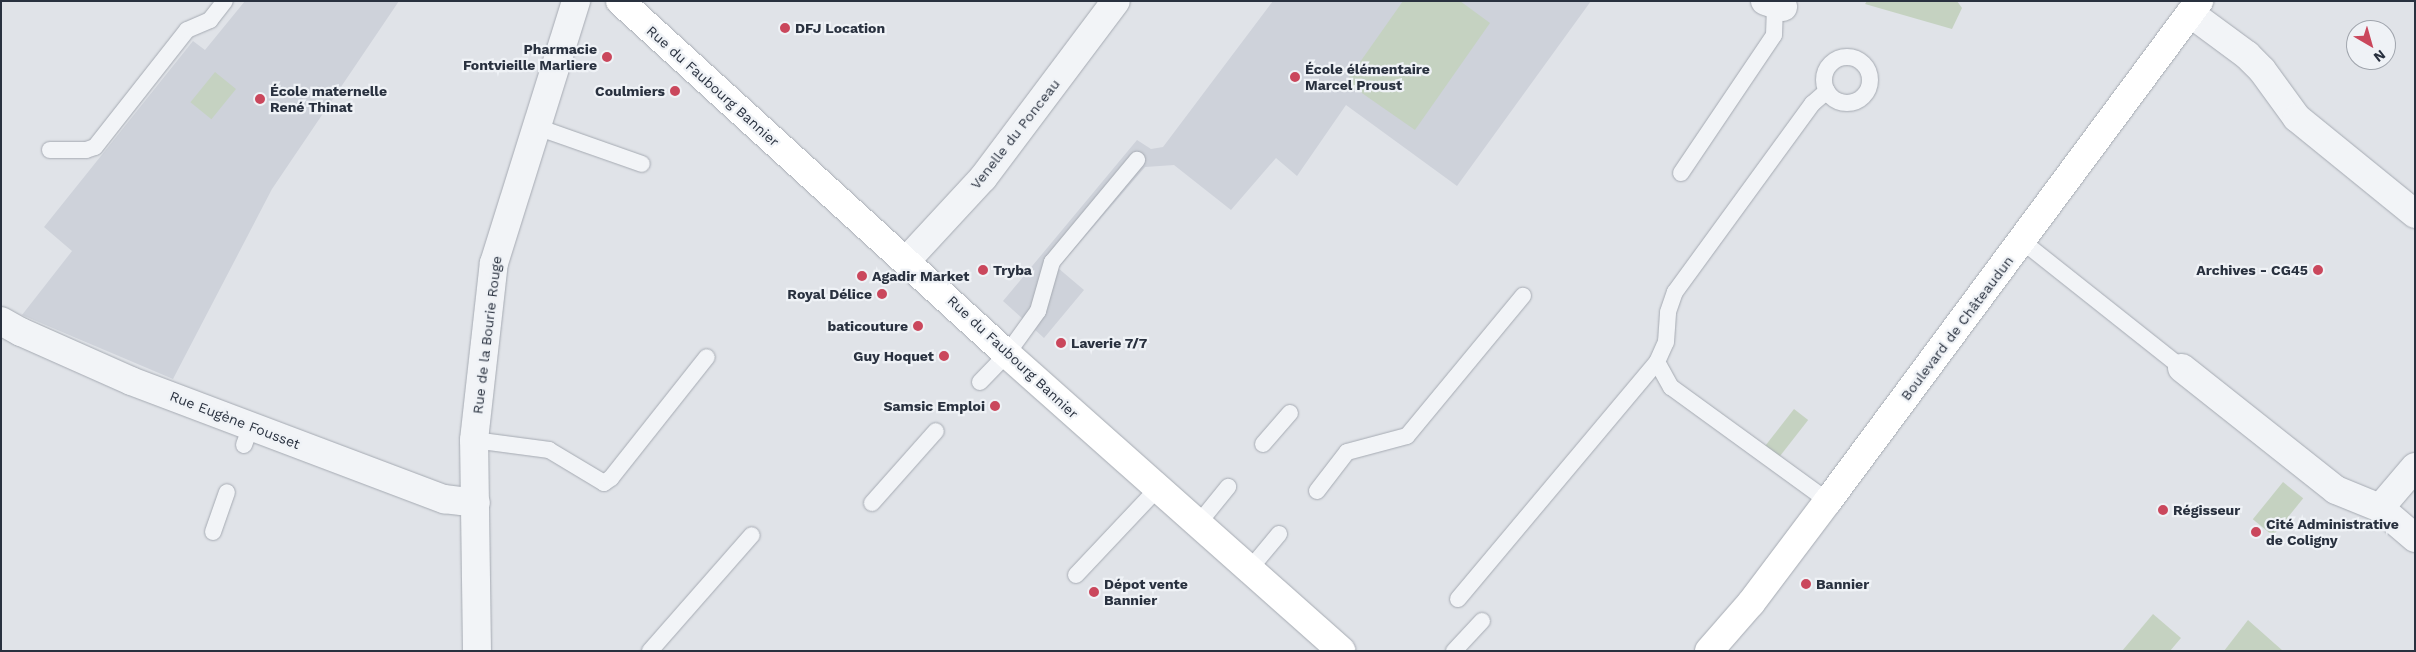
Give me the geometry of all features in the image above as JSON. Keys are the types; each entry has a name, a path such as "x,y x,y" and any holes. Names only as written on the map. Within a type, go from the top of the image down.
{"main road":[{"name":"Rue du Faubourg Bannier","path":"620,1 907,260 1007,354 1342,651"},
{"name":"Boulevard de Châteaudun","path":"1709,651 1751,603 1828,501 2194,7"}],"street":[{"name":"Rue de la Bourie Rouge","path":"477,651 474,440 494,262 538,127 576,1"},
{"name":"Venelle du Ponceau","path":"907,260 983,178 1116,1"},
{"path":"2194,7 2252,60 2298,118 2415,214"},
{"name":"Rue Eugène Fousset","path":"1,320 20,332 248,435 444,499 476,503"},
{"path":"2182,368 2336,490 2380,508 2415,538"},
{"path":"2380,508 2415,467"}],"lane":[{"path":"50,150 86,150 95,147 187,30 210,20 225,1"},
{"path":"1681,173 1774,35 1774,4"},
{"path":"1458,599 1657,362 1666,342 1668,312 1675,292 1812,104 1827,92"},
{"path":"538,127 642,164"},
{"path":"980,382 1007,354 1038,311 1052,262 1136,160"},
{"path":"2022,241 2182,368"},
{"path":"1317,491 1348,452 1407,436 1523,296"},
{"path":"474,440 549,450 604,483 611,478 707,358"},
{"path":"1657,362 1671,387 1828,501"},
{"path":"1263,444 1290,413"},
{"path":"872,503 936,431"},
{"path":"1198,524 1228,487"},
{"path":"1076,575 1158,488"},
{"path":"213,532 227,492"},
{"path":"650,651 752,534"},
{"path":"1249,570 1279,534"},
{"path":"1454,651 1482,621"}],"shaded area":[{"path":"245,1 399,1 272,189 173,379 22,315 72,251 44,227 193,41 205,50"},
{"path":"1273,1 1591,1 1457,186 1346,105 1297,176 1276,158 1231,210 1174,165 1145,167 1058,268 1084,290 1044,338 1003,301 1137,140 1151,149 1163,147"}],"green space":[{"path":"1403,1 1460,1 1490,23 1415,130 1346,82"},
{"path":"1867,1 1957,1 1962,8 1952,29 1865,4"},
{"path":"215,72 236,89 211,119 190,102"},
{"path":"1794,409 1808,420 1779,457 1765,446"},
{"path":"2283,482 2303,498 2273,536 2253,519"},
{"path":"2153,614 2181,638 2170,651 2122,651"},
{"path":"2248,620 2283,651 2224,651"}],"place":[{"name":"DFJ Location","path":"785,28"},
{"name":"Pharmacie Fontvieille Marliere","path":"607,57"},
{"name":"École élémentaire Marcel Proust","path":"1295,77"},
{"name":"Coulmiers","path":"675,91"},
{"name":"École maternelle René Thinat","path":"260,99"},
{"name":"Tryba","path":"983,270"},
{"name":"Archives - CG45","path":"2318,270"},
{"name":"Agadir Market","path":"862,276"},
{"name":"Royal Délice","path":"882,294"},
{"name":"baticouture","path":"918,326"},
{"name":"Laverie 7/7","path":"1061,343"},
{"name":"Guy Hoquet","path":"944,356"},
{"name":"Samsic Emploi","path":"995,406"},
{"name":"Régisseur","path":"2163,510"},
{"name":"Cité Administrative de Coligny","path":"2256,532"},
{"name":"Bannier","path":"1806,584"},
{"name":"Dépot vente Bannier","path":"1094,592"}]}
